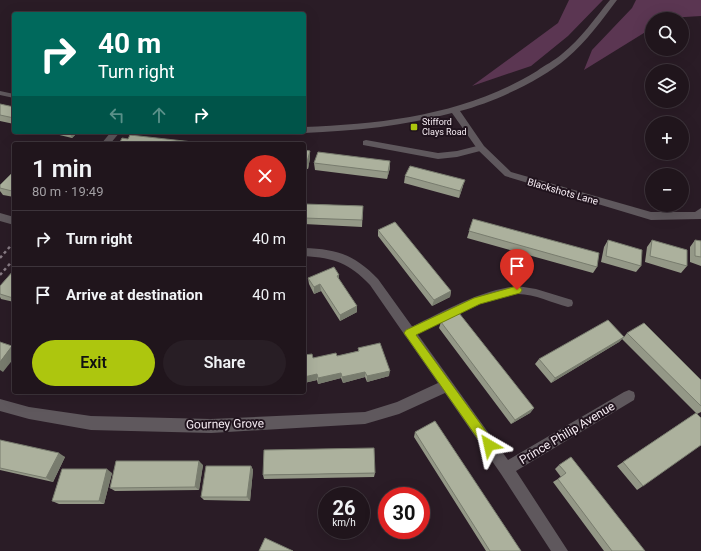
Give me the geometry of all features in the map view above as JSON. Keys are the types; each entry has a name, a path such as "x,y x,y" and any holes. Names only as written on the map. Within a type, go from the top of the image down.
{"street":[{"path":"306,130 337,130 410,120 497,96 532,80 568,54 614,0"},
{"path":"0,93 12,96"},
{"name":"Blackshots Lane","path":"454,109 480,148 508,174 651,216 697,216 701,212"},
{"path":"107,142 114,134"},
{"path":"0,217 12,220"},
{"path":"306,252 339,256 354,263 374,282 506,469 560,551"},
{"name":"Gourney Grove","path":"0,405 29,413 91,423 219,425 365,418 399,408 446,386"},
{"name":"Prince Philip Avenue","path":"506,469 628,396"}],"lane":[{"path":"366,143 438,156 457,154 480,148"},
{"path":"409,333 478,301 505,292 517,290 527,291 568,303"}],"path":[{"path":"0,258 12,244"},
{"path":"0,275 12,261"}],"shaded area":[{"path":"569,0 603,0 568,36 531,66 472,86 558,23"},
{"path":"636,0 701,0 701,16 689,17 689,12 645,12 645,32 584,70 592,50 632,8"}],"building":[{"path":"0,104 12,107 12,118 0,115"},
{"path":"130,135 193,142 120,142 122,138 128,139"},
{"path":"306,150 310,151 306,162"},
{"path":"318,152 390,161 388,172 314,163"},
{"path":"410,166 465,180 460,191 405,176"},
{"path":"12,173 12,191 0,188 0,185"},
{"path":"306,204 363,206 362,220 306,218"},
{"path":"473,219 599,253 597,267 469,231"},
{"path":"395,222 451,291 434,300 378,230"},
{"path":"608,240 642,250 641,266 606,256"},
{"path":"652,240 687,250 687,266 650,256"},
{"path":"695,240 701,241 701,257 695,256"},
{"path":"334,267 339,275 337,276 357,306 340,315 320,284 314,287 308,278"},
{"path":"12,272 12,298 0,294 0,286"},
{"path":"459,313 534,408 515,420 441,322"},
{"path":"608,320 624,337 555,378 539,359"},
{"path":"644,323 701,380 701,406 627,333"},
{"path":"0,342 12,346 0,362"},
{"path":"380,343 390,371 367,376 365,372 342,377 341,373 318,378 317,374 306,377 306,355 312,354 313,358 336,353 337,356 359,351 358,348"},
{"path":"696,413 701,418 701,445 643,486 623,462"},
{"path":"435,421 521,551 490,551 415,432"},
{"path":"0,440 59,453 46,478 0,468"},
{"path":"374,448 375,473 263,475 264,450"},
{"path":"571,457 645,551 612,551 558,479 566,473 559,465"},
{"path":"116,461 199,461 195,487 110,488"},
{"path":"206,466 251,466 247,497 201,497"},
{"path":"62,469 107,469 99,501 52,501"},
{"path":"265,538 293,551 259,551"}],"place":[{"name":"Stifford Clays Road","path":"414,127"}],"route":[{"path":"489,445 409,333 478,301 505,292 517,290"}]}
